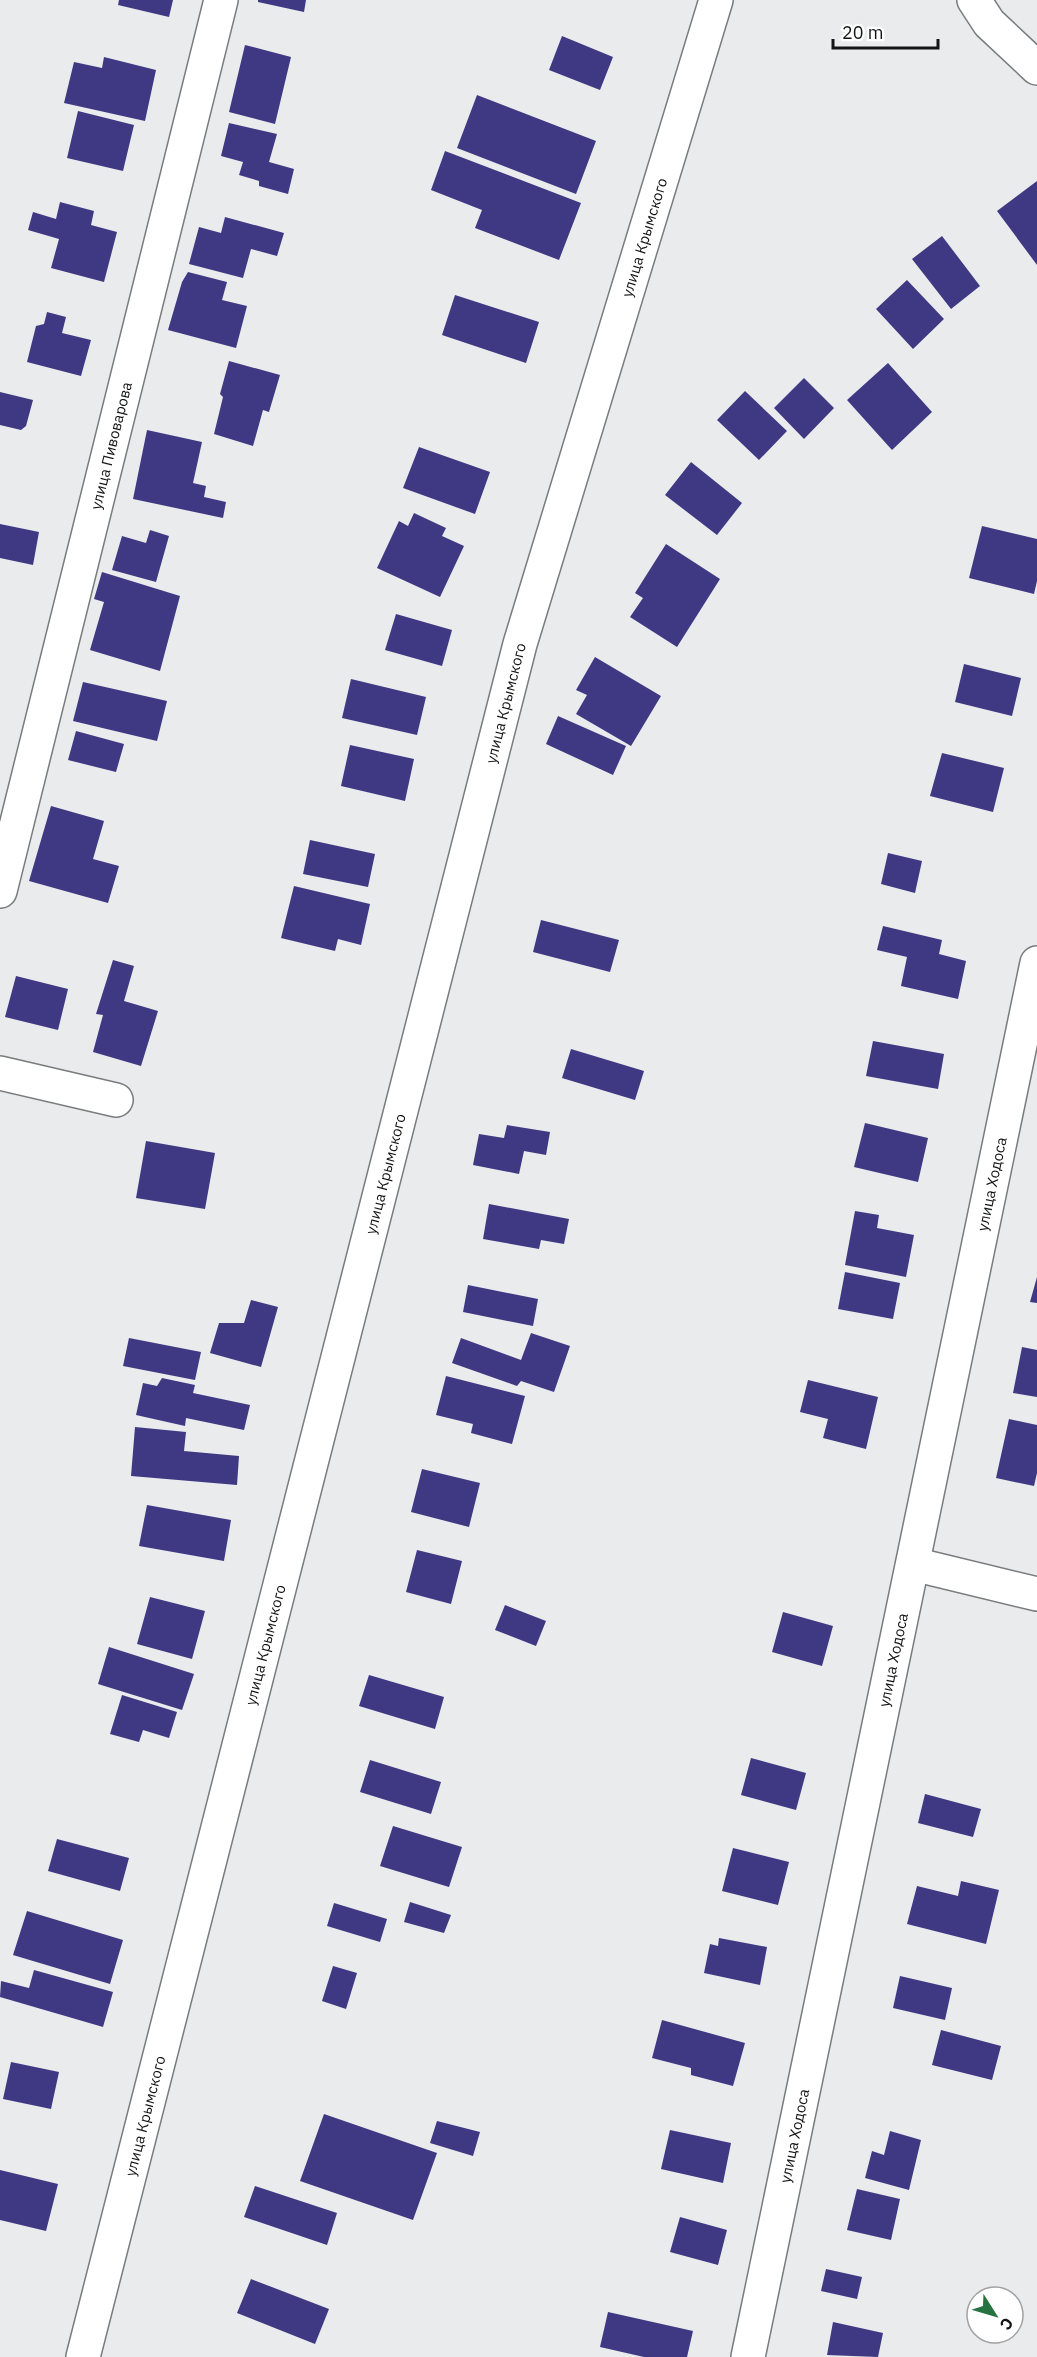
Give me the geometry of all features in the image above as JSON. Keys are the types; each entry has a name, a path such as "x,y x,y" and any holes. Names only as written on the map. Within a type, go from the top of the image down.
{"street":[{"name":"улица Пивоварова","path":"0,891 221,0"},
{"name":"улица Крымского","path":"84,2357 520,644 717,0"},
{"path":"974,0 989,23 1037,68"},
{"name":"улица Ходоса","path":"748,2357 1037,963"},
{"path":"0,1074 116,1100"},
{"path":"913,1564 1037,1594"}],"building":[{"path":"119,0 173,0 169,17 118,5"},
{"path":"258,0 306,0 304,12 258,2"},
{"path":"562,36 613,57 600,90 549,70"},
{"path":"245,45 291,57 275,124 229,112"},
{"path":"104,57 156,70 145,121 64,103 74,62 102,68"},
{"path":"477,95 596,141 576,194 457,148"},
{"path":"78,111 134,125 123,171 67,158"},
{"path":"229,123 277,134 269,162 294,169 288,194 259,186 259,181 239,175 243,162 221,156"},
{"path":"445,151 581,203 559,260 475,228 482,210 431,190"},
{"path":"1037,181 1037,265 997,211"},
{"path":"60,202 94,211 91,225 117,232 104,282 51,268 59,239 28,230 33,212 56,219"},
{"path":"225,217 284,233 277,256 251,249 243,278 189,264 199,227 221,233"},
{"path":"942,236 980,286 951,309 912,259"},
{"path":"188,272 227,282 222,300 247,306 236,348 168,330 182,282"},
{"path":"907,280 944,319 913,349 876,309"},
{"path":"455,295 539,322 526,363 442,335"},
{"path":"47,312 66,317 62,333 91,340 81,376 27,362 36,326 44,324"},
{"path":"229,361 280,375 269,412 263,410 253,446 214,434 223,397 220,394"},
{"path":"888,363 932,412 892,450 847,400"},
{"path":"804,378 834,408 804,439 774,408"},
{"path":"745,391 787,431 759,460 717,420"},
{"path":"0,392 33,400 26,426 21,430 0,425"},
{"path":"147,430 202,442 193,483 206,486 204,497 226,502 223,518 133,499"},
{"path":"419,447 490,472 475,514 403,488"},
{"path":"691,462 742,503 717,535 665,495"},
{"path":"414,513 446,528 442,536 464,546 440,597 377,568 399,521 408,526"},
{"path":"0,524 39,532 33,565 0,558"},
{"path":"982,526 1037,539 1037,581 1034,594 969,578"},
{"path":"150,530 169,536 156,582 112,570 122,536 146,543"},
{"path":"666,544 720,579 677,647 630,617 643,598 635,593"},
{"path":"102,572 180,596 160,671 90,650 104,602 94,599"},
{"path":"396,614 452,630 442,666 385,650"},
{"path":"595,657 661,696 631,746 576,714 587,695 576,690"},
{"path":"964,664 1021,678 1012,716 955,702"},
{"path":"351,679 426,697 417,735 342,718"},
{"path":"83,682 167,701 157,741 73,721"},
{"path":"558,716 626,746 613,775 546,744"},
{"path":"76,731 124,744 116,772 68,760"},
{"path":"350,745 414,759 405,801 341,786"},
{"path":"942,753 1004,768 993,812 930,796"},
{"path":"51,806 104,821 93,859 119,866 108,903 29,881"},
{"path":"310,840 375,854 368,887 303,874"},
{"path":"888,853 922,861 915,893 881,884"},
{"path":"294,886 370,904 361,945 338,939 335,951 281,938"},
{"path":"541,920 619,940 610,972 533,952"},
{"path":"883,926 942,940 939,954 966,961 958,999 901,986 907,957 877,950"},
{"path":"113,960 134,966 124,1001 158,1011 141,1066 93,1052 103,1015 96,1014"},
{"path":"16,976 68,989 58,1030 5,1017"},
{"path":"873,1041 944,1054 938,1089 866,1076"},
{"path":"571,1049 644,1071 635,1100 562,1078"},
{"path":"865,1123 928,1138 918,1182 854,1167"},
{"path":"507,1125 550,1132 546,1155 524,1151 519,1174 473,1165 479,1134 504,1138"},
{"path":"146,1141 215,1153 205,1209 136,1198"},
{"path":"489,1204 569,1219 564,1244 541,1240 539,1249 483,1239"},
{"path":"855,1211 879,1215 877,1228 914,1235 906,1277 845,1265"},
{"path":"845,1272 900,1283 893,1319 838,1309"},
{"path":"1037,1277 1037,1303 1030,1302"},
{"path":"468,1285 538,1299 533,1326 463,1312"},
{"path":"251,1300 278,1307 261,1367 210,1353 219,1323 244,1323"},
{"path":"531,1333 570,1346 554,1392 521,1381 517,1386 452,1363 461,1338 521,1360"},
{"path":"129,1338 201,1352 195,1380 123,1366"},
{"path":"1022,1347 1037,1350 1037,1397 1013,1393"},
{"path":"446,1376 525,1396 512,1444 471,1433 473,1424 436,1415"},
{"path":"162,1378 195,1385 193,1393 250,1405 244,1430 186,1418 185,1426 136,1415 143,1383 157,1386"},
{"path":"808,1380 878,1397 866,1449 823,1438 828,1419 800,1412"},
{"path":"1009,1419 1037,1425 1037,1473 1034,1486 996,1478"},
{"path":"135,1427 186,1432 184,1451 239,1456 237,1485 131,1476"},
{"path":"422,1469 480,1483 469,1527 411,1512"},
{"path":"147,1505 231,1520 224,1561 139,1546"},
{"path":"417,1550 462,1561 451,1604 406,1592"},
{"path":"150,1597 205,1611 192,1659 137,1644"},
{"path":"505,1605 546,1621 536,1646 495,1630"},
{"path":"783,1612 833,1626 822,1666 772,1652"},
{"path":"109,1647 194,1674 182,1710 98,1684"},
{"path":"369,1675 444,1697 435,1729 359,1706"},
{"path":"122,1695 177,1712 169,1738 143,1730 139,1742 110,1734"},
{"path":"751,1758 806,1773 796,1810 741,1795"},
{"path":"370,1760 441,1782 431,1814 360,1792"},
{"path":"925,1794 981,1809 973,1837 918,1823"},
{"path":"393,1826 462,1847 449,1887 380,1866"},
{"path":"57,1839 129,1858 120,1891 48,1871"},
{"path":"733,1848 789,1862 778,1905 722,1891"},
{"path":"961,1881 999,1890 986,1944 907,1924 917,1886 958,1896"},
{"path":"410,1902 451,1915 444,1933 404,1922"},
{"path":"334,1903 387,1919 380,1942 327,1926"},
{"path":"27,1911 123,1940 110,1984 13,1955"},
{"path":"719,1938 767,1947 760,1985 704,1973 710,1944 718,1946"},
{"path":"333,1966 357,1973 346,2009 322,2001"},
{"path":"34,1970 113,1992 103,2027 0,1997 1,1981 29,1988"},
{"path":"900,1976 952,1988 945,2020 893,2008"},
{"path":"662,2020 745,2043 733,2086 691,2075 691,2068 652,2058"},
{"path":"941,2030 1001,2046 992,2080 932,2065"},
{"path":"11,2062 59,2072 51,2109 3,2099"},
{"path":"324,2114 437,2153 413,2220 300,2181"},
{"path":"437,2121 480,2132 473,2156 430,2143"},
{"path":"670,2130 731,2143 723,2183 661,2169"},
{"path":"890,2131 921,2140 909,2190 865,2178 872,2151 884,2155"},
{"path":"0,2170 58,2184 46,2231 0,2220"},
{"path":"255,2186 337,2213 327,2245 244,2217"},
{"path":"857,2189 900,2199 891,2240 847,2230"},
{"path":"680,2217 727,2230 718,2265 670,2252"},
{"path":"826,2269 862,2277 857,2299 821,2291"},
{"path":"251,2279 329,2309 315,2344 237,2313"},
{"path":"608,2312 693,2331 687,2357 644,2357 600,2347"},
{"path":"833,2322 883,2333 878,2357 827,2355"}]}
